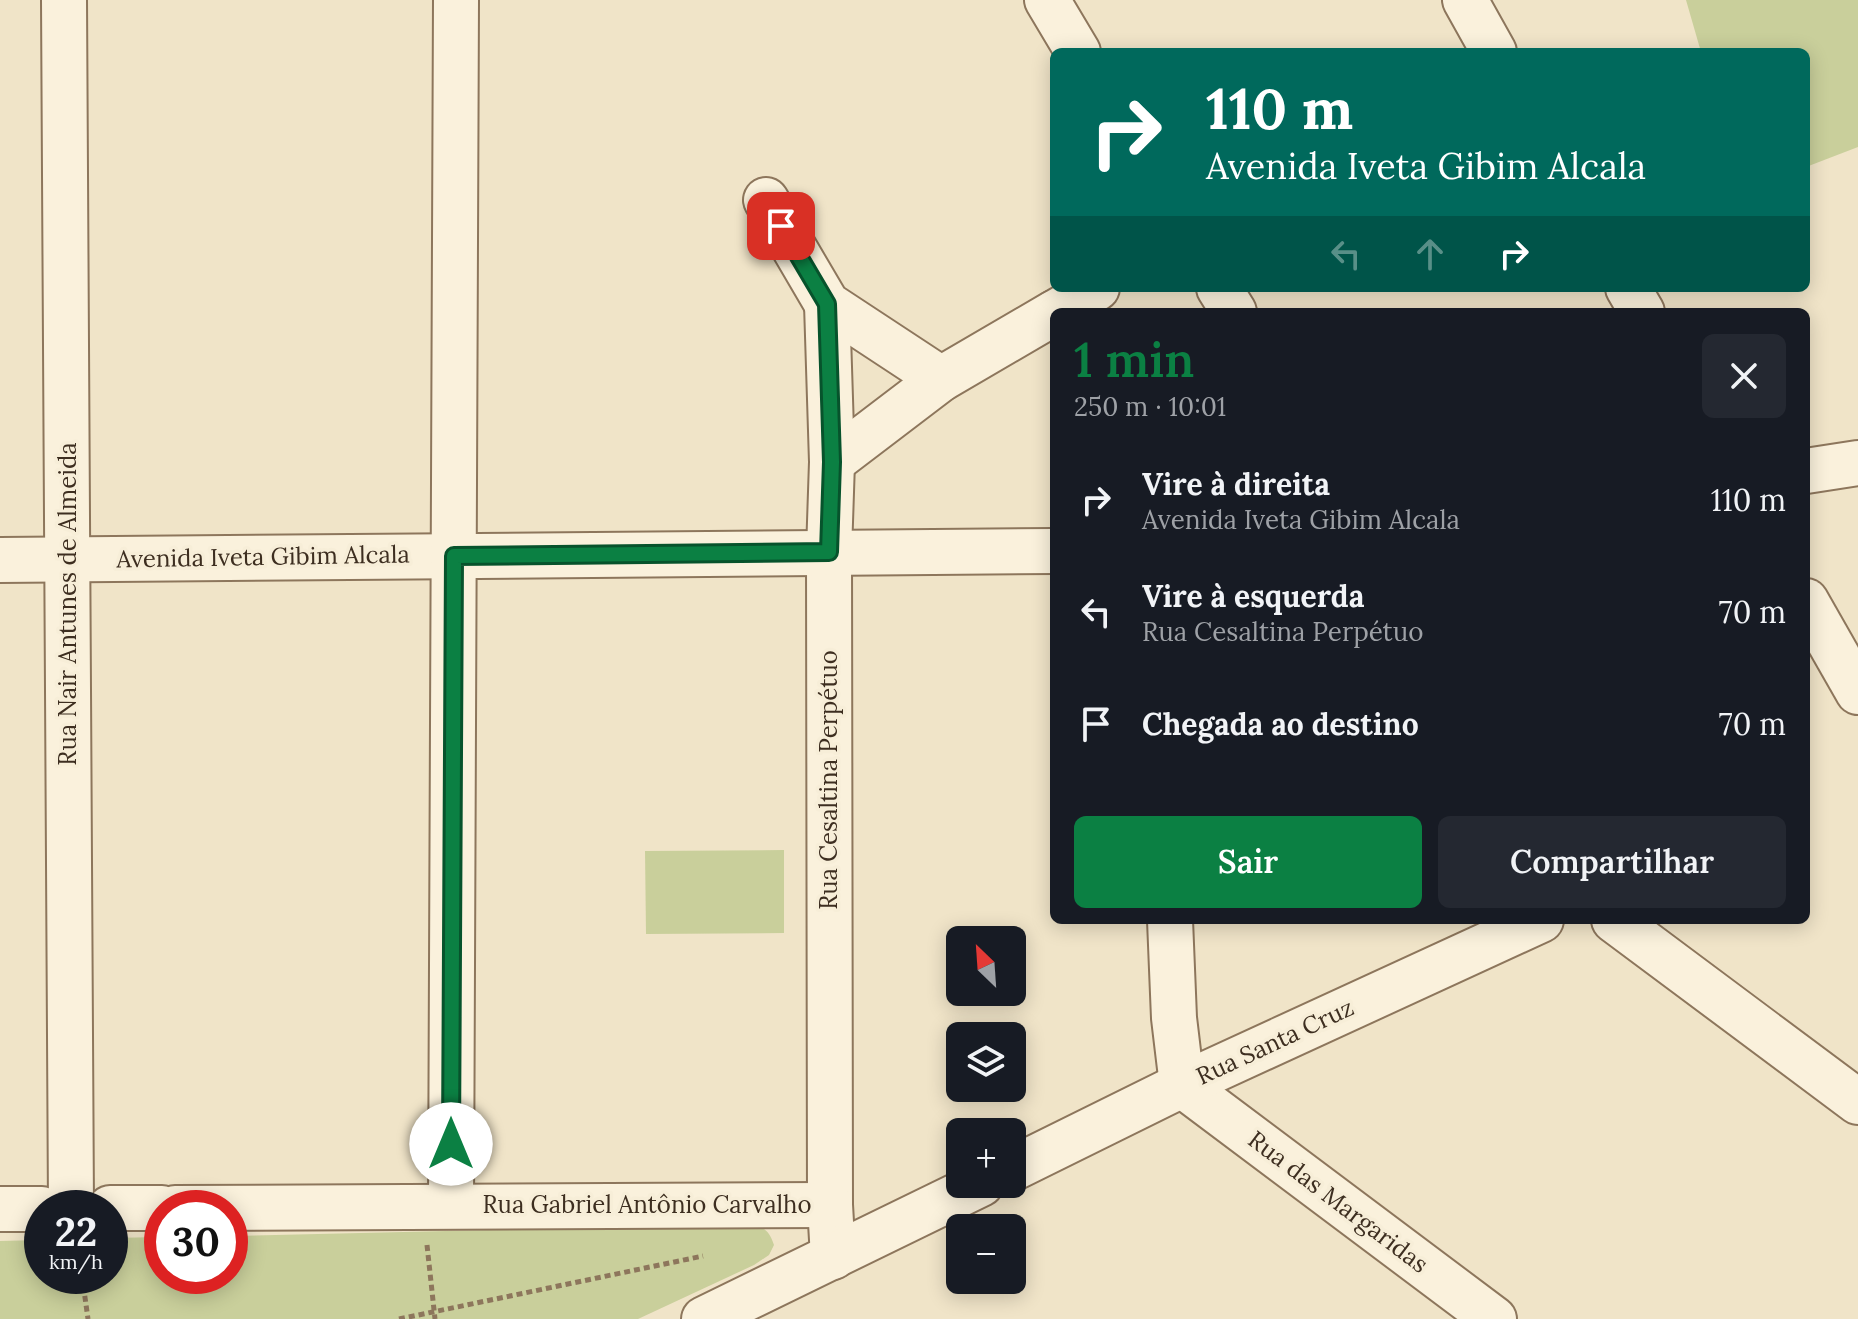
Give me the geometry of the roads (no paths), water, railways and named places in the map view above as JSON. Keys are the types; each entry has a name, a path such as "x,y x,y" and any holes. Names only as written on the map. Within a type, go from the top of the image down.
{"street":[{"name":"Rua Nair Antunes de Almeida","path":"64,0 71,1190"},
{"path":"437,1206 454,556 456,0"},
{"path":"1047,0 1076,48"},
{"path":"1465,0 1492,48"},
{"name":"Rua Cesaltina Perpétuo","path":"766,200 827,304 941,379"},
{"path":"1063,308 1090,292"},
{"name":"Rua Cesaltina Perpétuo","path":"827,304 832,462 829,552 830,1205 833,1257"},
{"path":"832,462 941,379 1050,316"},
{"path":"1810,470 1858,463"},
{"name":"Avenida Iveta Gibim Alcala","path":"0,560 1050,551"},
{"path":"1810,608 1858,692"},
{"path":"1170,924 1174,1018 1182,1085"},
{"name":"Rua Santa Cruz","path":"1026,1162 1182,1085 1532,924"},
{"path":"1619,924 1858,1102"},
{"name":"Rua das Margaridas","path":"1182,1085 1494,1319"},
{"path":"704,1319 953,1198"},
{"name":"Rua Gabriel Antônio Carvalho","path":"248,1207 830,1205"},
{"path":"0,1209 24,1209"}]}
